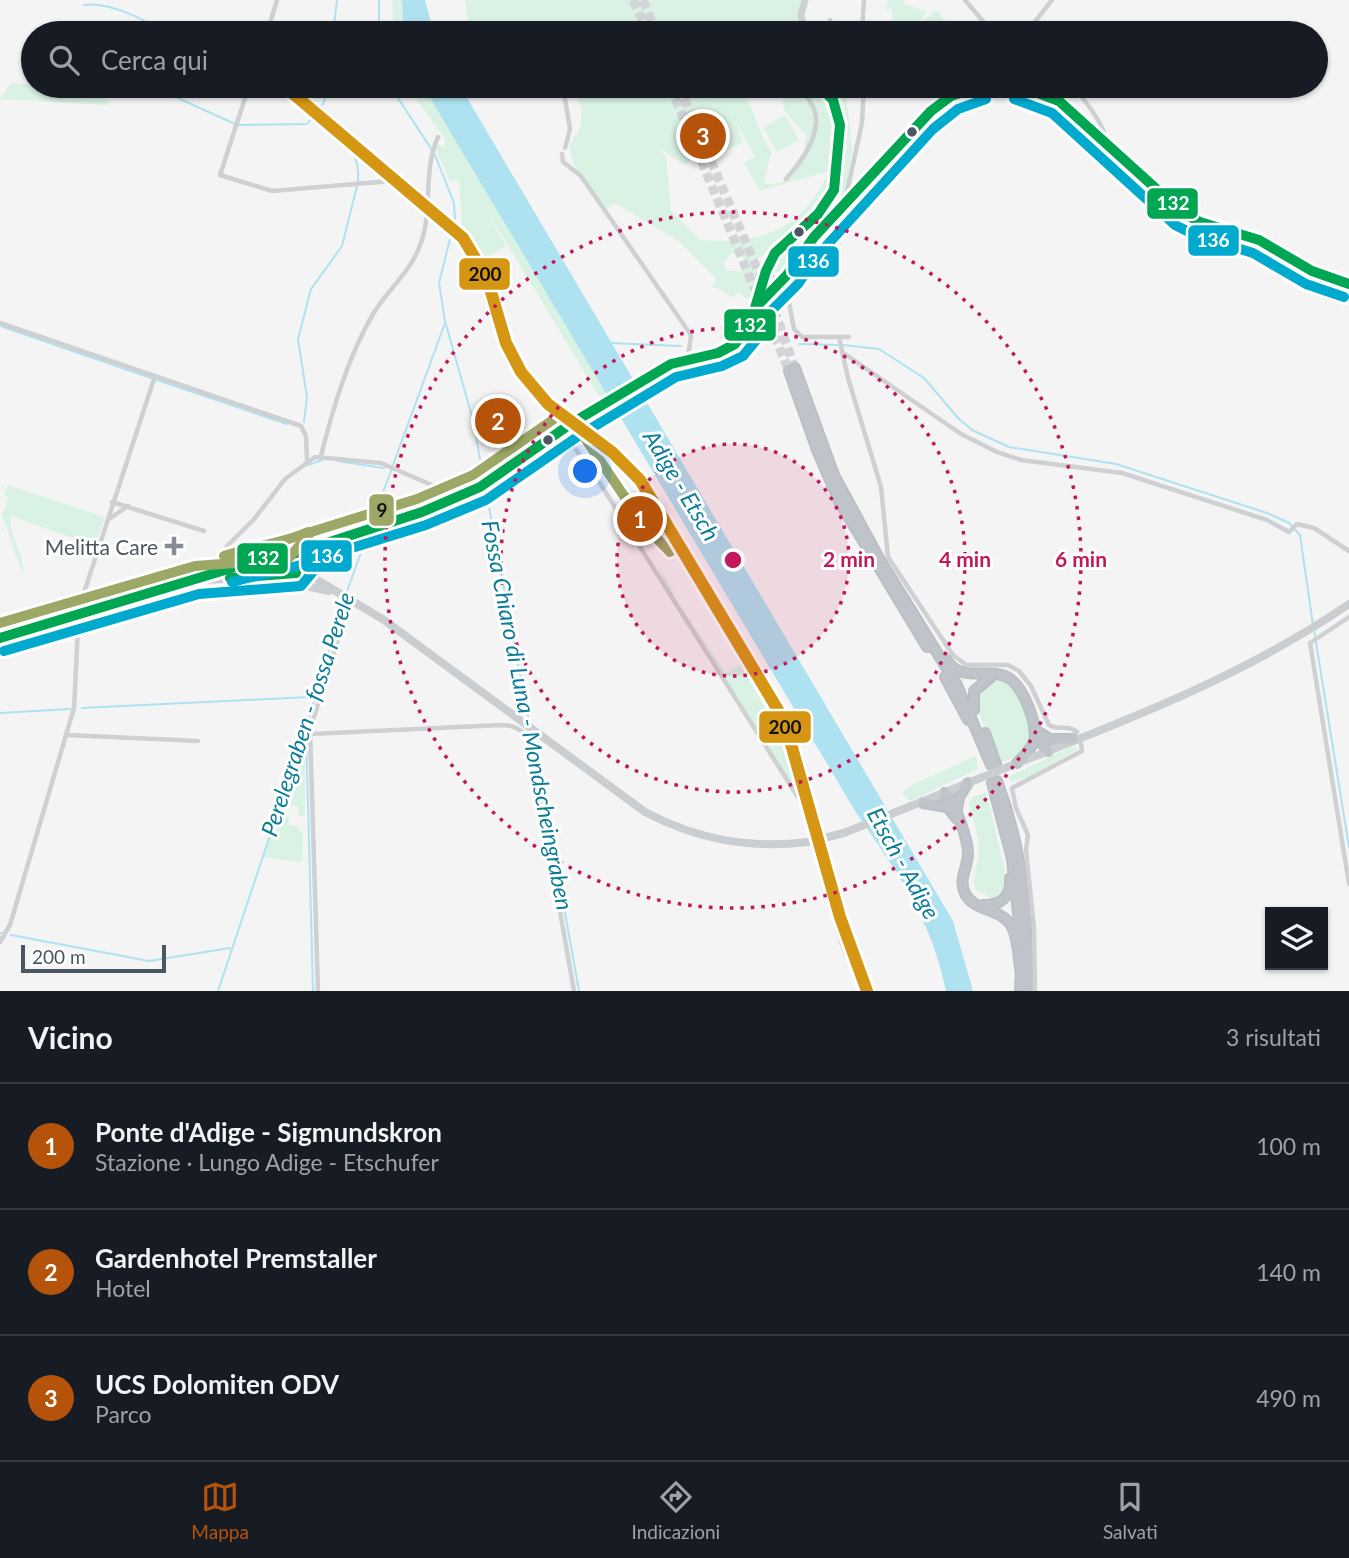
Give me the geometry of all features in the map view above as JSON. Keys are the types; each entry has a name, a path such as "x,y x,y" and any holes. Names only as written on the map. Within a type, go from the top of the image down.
{"highway":[{"path":"792,370 834,475 885,568 962,695 991,765 957,699 863,544 828,477 792,370"},
{"path":"828,477 828,489 851,535"},
{"path":"885,568 949,664 970,675 996,675 1012,680 1019,688 1037,732 1048,742 1048,751"},
{"path":"877,580 908,626 921,636"},
{"path":"991,765 972,702 977,686 996,675"},
{"path":"1037,732 1057,741 1077,738"},
{"path":"1013,765 1032,746 1037,732"},
{"path":"952,809 968,783"},
{"path":"996,783 1004,799 1024,908 1027,991"},
{"path":"970,901 993,905 1004,899 1011,885 996,783"},
{"path":"996,783 1017,893 1020,991"},
{"path":"945,793 943,799 958,821 968,855 962,883 970,901 999,914 1011,925 1021,974"},
{"path":"919,804 952,809"}],"main road":[{"path":"802,21 805,0"},
{"path":"285,572 281,563 289,555 374,527 480,487 562,430 641,383 688,358 718,353 735,344 750,326 764,279 782,245 826,205 837,183 841,135 839,118 831,98"},
{"path":"756,307 773,284 784,279 806,247 848,200 931,110 948,98"},
{"path":"1051,98 1059,101 1183,213 1200,222 1259,240 1312,271 1349,284"},
{"path":"764,279 773,284"},
{"path":"764,279 773,284"},
{"path":"197,580 264,577 285,572 299,567 317,544"},
{"path":"0,638 278,554 289,555 299,567 384,620 620,796 660,820 705,837 748,845 783,845 844,834 1220,679 1304,634 1349,604"},
{"path":"264,577 343,596"}],"street":[{"path":"271,21 277,0"},
{"path":"863,21 864,0"},
{"path":"965,0 983,21"},
{"path":"1035,21 1052,0"},
{"path":"245,98 220,175 272,191 391,181 426,213"},
{"path":"565,98 570,129 565,148"},
{"path":"786,179 802,161 814,134 815,114 808,98"},
{"path":"848,200 846,196 864,111 864,98"},
{"path":"1081,98 1106,135 1105,144"},
{"path":"321,456 348,367 373,314 416,254 426,213 431,158 438,137"},
{"path":"562,154 563,162 581,176 691,335 688,358"},
{"path":"839,210 840,221 816,249 790,290 787,303 797,334 839,339 849,337"},
{"path":"0,323 154,378 301,426 306,436 307,461"},
{"path":"839,339 881,487 888,557 953,655 966,665 1008,665 1019,671 1031,686 1049,725 1055,728 1070,727 1082,751 1012,788 1016,808 1028,835 1026,850 1034,928 1035,991"},
{"path":"841,350 961,435 997,452 1021,460 1122,473 1290,530 1297,524 1314,528 1349,551"},
{"path":"0,942 10,925 68,735 74,708 78,614 154,378"},
{"path":"562,430 607,494 801,802 841,942 862,991"},
{"path":"222,566 227,546 254,519 285,480 307,461 321,456 393,467 458,497"},
{"path":"113,502 204,531"},
{"path":"108,520 129,506"},
{"path":"318,991 310,734 345,615 343,596"},
{"path":"1349,617 1312,641 1349,884"},
{"path":"310,734 502,724 513,725 524,732 530,740 574,991"},
{"path":"68,735 198,741"}],"green space":[{"path":"392,0 402,0 403,21 393,21"},
{"path":"465,0 802,0 798,11 799,21 468,21"},
{"path":"888,0 903,0 905,4 926,12 922,19 893,21 892,9 886,9"},
{"path":"936,10 946,21 923,21"},
{"path":"11,83 21,84 21,98 104,98 109,101 108,105 0,99"},
{"path":"416,98 431,98 444,117 608,395 602,399 484,206 506,246 483,260 462,225 459,180 450,181 435,148 439,144 444,148 445,139"},
{"path":"578,98 746,98 771,152 764,183 774,184 783,182 796,171 803,154 806,135 785,112 782,98 823,98 832,119 830,144 835,164 823,206 762,256 748,261 733,252 723,262 726,271 742,271 759,261 763,267 753,297 746,299 738,292 730,298 724,291 712,287 717,279 677,240 615,203 605,210 573,163 569,145 581,124","holes":["736,121 755,157 744,163 760,191 829,171 807,207 778,230 743,240 700,240 671,211 666,156 658,147 684,165 696,155 701,159 743,143"]},
{"path":"833,98 846,98 852,150 844,199 782,274 772,271 778,253 807,232 835,197 841,171 843,129"},
{"path":"785,115 799,140 777,152 763,128"},
{"path":"753,298 743,329 735,325 726,333 726,339 718,339"},
{"path":"7,485 105,517 95,546 11,516 12,532 22,561 22,572 2,515 9,497 4,496"},
{"path":"658,565 675,593 673,595 726,673 741,664 783,740 780,742 804,800 661,578"},
{"path":"992,681 1002,682 1018,695 1027,717 1030,739 1028,748 1018,756 999,763 975,704 983,688"},
{"path":"301,742 305,743 305,816 298,815 298,806 284,805 281,814 289,816 288,825 297,826 303,834 302,860 299,862 264,857"},
{"path":"1073,746 1078,749 1030,776 1011,782 1008,777"},
{"path":"976,756 978,769 910,801 902,793 912,785"},
{"path":"986,792 1007,879 1003,890 992,899 975,889 979,843 969,803 973,797"}],"water":[{"path":"402,0 425,0 431,21 403,21"},
{"path":"430,98 467,98 953,921 973,991 946,991 932,941 922,919"}],"waterway":[{"path":"334,21 337,0"},
{"name":"Fossa Chiaro di Luna - Mondscheingraben","path":"379,0 379,21"},
{"path":"84,5 125,12 145,21"},
{"path":"178,98 235,124"},
{"path":"239,125 307,124 325,98"},
{"name":"Fossa Chiaro di Luna - Mondscheingraben","path":"398,98 432,150"},
{"path":"314,116 352,151 358,170 358,182"},
{"name":"Fossa Chiaro di Luna - Mondscheingraben","path":"435,155 454,203 455,219 439,283 445,321 473,420 484,481"},
{"path":"304,422 307,397 298,339 311,289 342,246 357,186"},
{"name":"Perelegraben - fossa Perele","path":"393,465 445,323"},
{"path":"0,326 151,378"},
{"path":"609,343 681,346"},
{"path":"799,344 838,345"},
{"path":"843,345 879,349 924,378 958,418 972,430 1009,447 1116,464 1267,513 1289,523 1300,535 1313,625"},
{"path":"157,380 287,424"},
{"path":"308,465 322,460"},
{"path":"338,461 384,468"},
{"name":"Perelegraben - fossa Perele","path":"371,524 391,471"},
{"name":"Fossa Chiaro di Luna - Mondscheingraben","path":"485,486 529,722"},
{"name":"Perelegraben - fossa Perele","path":"346,594 368,533"},
{"name":"Perelegraben - fossa Perele","path":"218,991 306,728 345,599"},
{"path":"1314,630 1349,847"},
{"path":"82,708 309,697"},
{"path":"0,713 70,709"},
{"path":"306,730 313,991"},
{"name":"Fossa Chiaro di Luna - Mondscheingraben","path":"533,734 579,991"},
{"path":"11,935 149,961 230,948"}],"tunnel":[{"path":"633,0 643,21"},
{"path":"643,0 652,21"},
{"path":"675,98 789,371"},
{"path":"684,98 773,306 795,368"}],"rail line":[{"name":"200","path":"298,98 463,238 487,278 506,343 521,372 548,404 612,452 640,480 778,710 789,737 840,917 867,991"}],"transit line":[{"name":"132","path":"0,638 278,554 293,554 422,512 480,487 572,423 671,364 718,353 735,344 750,325 766,271 775,253 818,214 834,190 840,125 831,98"},
{"name":"132","path":"758,305 787,275 814,237 931,111 948,98"},
{"name":"132","path":"1051,98 1059,101 1183,213 1200,222 1259,240 1312,271 1349,284"},
{"name":"136","path":"4,651 199,594 301,586 326,556 426,525 486,500 580,435 676,377 722,366 743,356 762,333 768,314 798,284 817,256 933,129 958,109 986,99"},
{"name":"136","path":"1014,99 1052,113 1175,225 1195,235 1253,253 1306,284 1344,297"},
{"name":"9","path":"0,623 195,566 288,559 311,532 417,499 473,475 554,419"},
{"name":"9","path":"574,422 643,524 670,552"},
{"name":"9","path":"224,556 308,532"},
{"name":"136","path":"232,582 320,558"},
{"name":"132","path":"230,578 296,573"}],"place":[{"name":"UCS Dolomiten ODV","path":"703,136"},
{"name":"Gardenhotel Premstaller","path":"498,421"},
{"name":"Ponte d'Adige - Sigmundskron","path":"640,519"},
{"name":"Melitta Care","path":"174,546"}],"water label":[{"name":"Adige - Etsch","path":"682,485"},
{"name":"Etsch - Adige","path":"904,863"}]}
